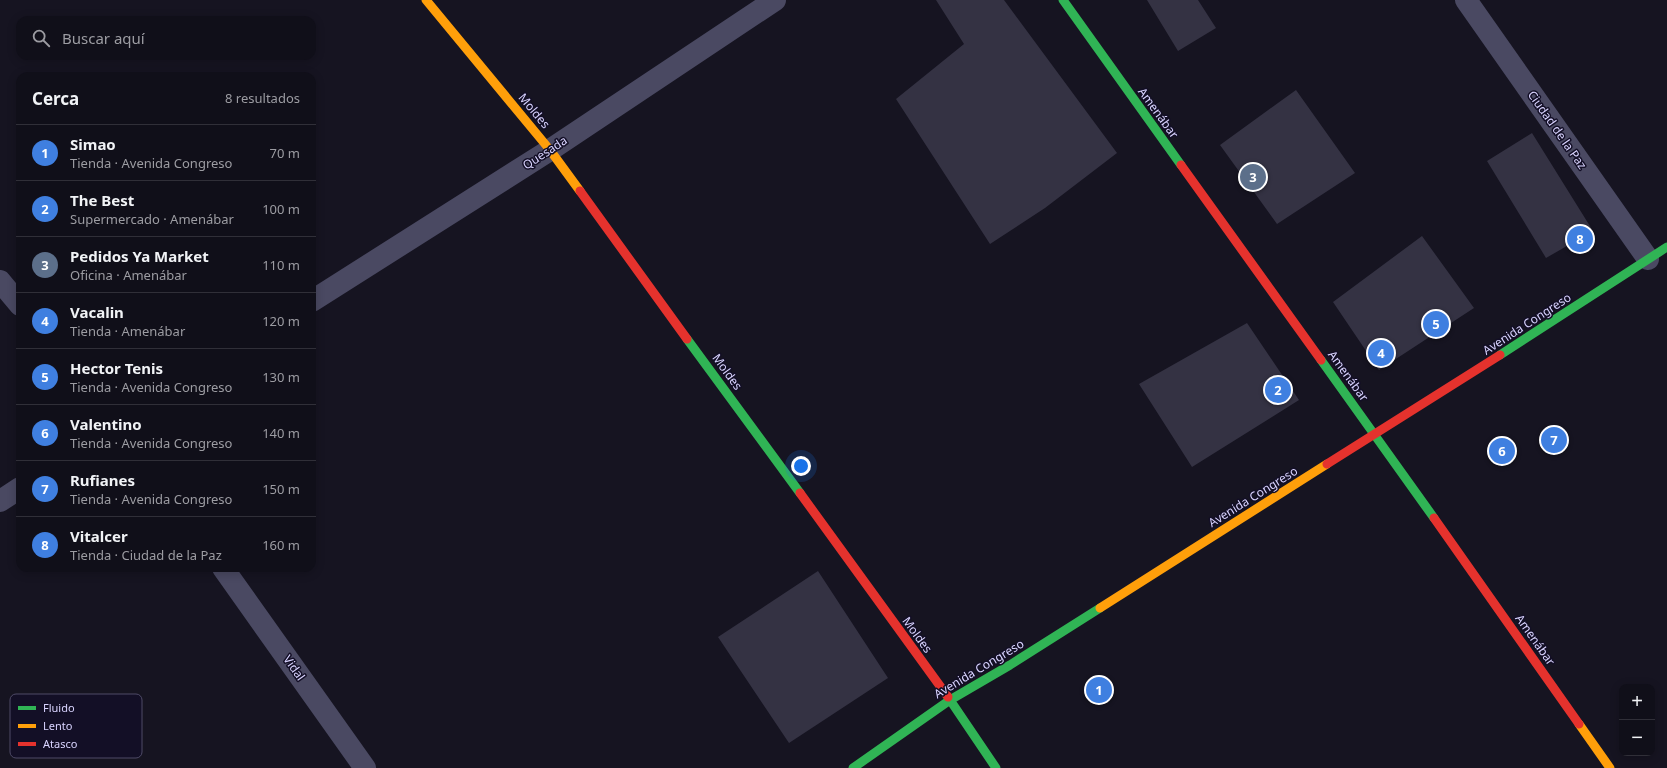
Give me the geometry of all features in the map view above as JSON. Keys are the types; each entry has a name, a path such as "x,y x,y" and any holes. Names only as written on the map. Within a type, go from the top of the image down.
{"street":[{"name":"Moldes","path":"426,0 550,150 950,700 996,768"},
{"name":"Quesada","path":"316,298 550,150 775,0"},
{"name":"Amenábar","path":"1062,0 1374,434 1610,768"},
{"name":"Ciudad de la Paz","path":"1466,0 1648,259"},
{"name":"Avenida Congreso","path":"853,768 950,700 1010,665 1528,338 1667,248"},
{"path":"0,281 16,300"},
{"path":"0,501 16,491"},
{"name":"Vidal","path":"226,572 365,768"}],"building":[{"path":"936,0 1004,0 1117,153 1045,208 990,244 896,99 964,44"},
{"path":"1147,0 1198,0 1216,28 1178,51"},
{"path":"1296,90 1355,173 1277,224 1220,145"},
{"path":"1532,133 1593,231 1546,258 1487,161"},
{"path":"1422,236 1474,308 1379,370 1333,302"},
{"path":"1247,323 1299,400 1192,467 1139,384"},
{"path":"818,571 888,678 789,743 718,637"}],"traffic: fast":[{"path":"1063,0 1181,165"},
{"path":"1500,355 1667,247"},
{"path":"687,339 800,493"},
{"path":"1321,360 1434,518"},
{"path":"853,768 950,700 1010,665 1100,608"},
{"path":"948,697 996,768"}],"traffic: slow":[{"path":"426,0 550,150 580,191"},
{"path":"1100,608 1327,464"},
{"path":"1579,724 1610,768"}],"traffic: jam":[{"path":"1181,165 1321,360"},
{"path":"580,191 687,339"},
{"path":"1327,464 1500,355"},
{"path":"800,493 948,697"},
{"path":"1434,518 1579,724"}],"place":[{"name":"Pedidos Ya Market","path":"1253,177"},
{"name":"Vitalcer","path":"1580,239"},
{"name":"Hector Tenis","path":"1436,324"},
{"name":"Vacalin","path":"1381,353"},
{"name":"The Best","path":"1278,390"},
{"name":"Rufianes","path":"1554,440"},
{"name":"Valentino","path":"1502,451"},
{"name":"Simao","path":"1099,690"}]}
